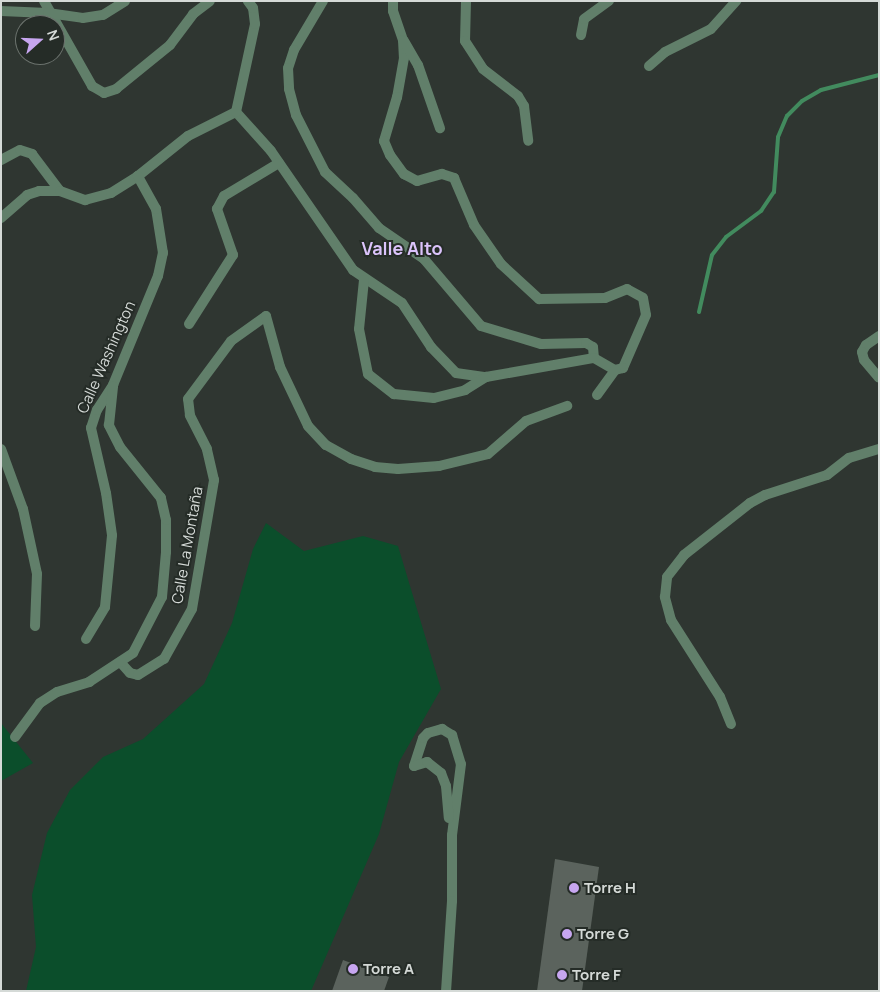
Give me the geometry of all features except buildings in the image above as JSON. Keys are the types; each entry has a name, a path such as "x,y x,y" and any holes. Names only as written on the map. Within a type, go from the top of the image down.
{"street":[{"path":"44,1 48,13 92,86 104,93 116,89 170,45 193,14 210,1"},
{"path":"1,11 48,13 83,18 103,15 124,1"},
{"path":"236,112 255,24 253,8 248,1"},
{"path":"323,1 294,50 288,68 289,89 296,115 325,172 353,198 379,228 424,259 481,326 540,344 586,343 593,347 594,358"},
{"path":"393,1 393,11 403,40 418,65 440,128"},
{"path":"466,1 465,41 483,69 521,101 528,141"},
{"path":"581,35 584,19 609,1"},
{"path":"649,66 665,52 711,29 736,1"},
{"path":"403,40 404,58 397,97 384,141 390,156 404,174 417,181 442,174 454,178 474,225 502,264 538,299 605,298 628,289 642,298 646,315 623,368 615,370 597,395"},
{"path":"236,112 279,163 332,241 364,280 402,304 431,347 456,373 486,377 594,358 615,370"},
{"path":"1,218 27,195 60,191 86,200 111,193 138,176 188,136 236,112"},
{"path":"1,160 20,150 32,154 60,191"},
{"path":"189,324 233,255 217,209 224,196 279,163"},
{"name":"Calle Washington","path":"86,639 104,607 112,535 106,493 90,428 97,410 113,385 158,276 163,253 156,209 138,176"},
{"path":"364,280 359,329 368,374 394,394 434,398 464,390 486,377"},
{"name":"Calle La Montaña","path":"113,385 110,425 120,447 161,498 166,520 162,597 133,653 121,663 130,673 138,676 164,659 192,609 214,480 207,448 190,415 188,399 232,341 266,316 280,367 308,426 326,445 367,464 398,469 440,466 488,454 526,421 567,406"},
{"path":"879,336 866,345 862,352 864,360 879,378"},
{"path":"1,449 23,509 37,574 35,626"},
{"path":"730,724 720,697 671,620 665,597 667,577 684,555 750,503 765,494 827,475 849,458 879,449"},
{"path":"15,737 40,702 57,692 89,682 121,663"},
{"path":"446,991 452,901 452,835 447,791 441,773 427,762 414,766 423,738 437,729 452,735 461,764 452,835"}],"green space":[{"path":"266,523 304,551 363,536 398,546 441,689 399,762 379,834 311,991 26,991 36,947 32,895 47,833 70,790 103,757 143,739 204,684 232,623 253,549"},
{"path":"1,723 33,763 1,781"}],"waterway":[{"path":"699,312 712,255 726,237 761,211 774,192 778,137 787,116 802,101 821,90 879,75"}],"place":[{"name":"Torre H","path":"574,888"},
{"name":"Torre G","path":"567,934"},
{"name":"Torre A","path":"353,969"},
{"name":"Torre F","path":"562,975"}],"district":[{"name":"Valle Alto","path":"402,248"}]}
